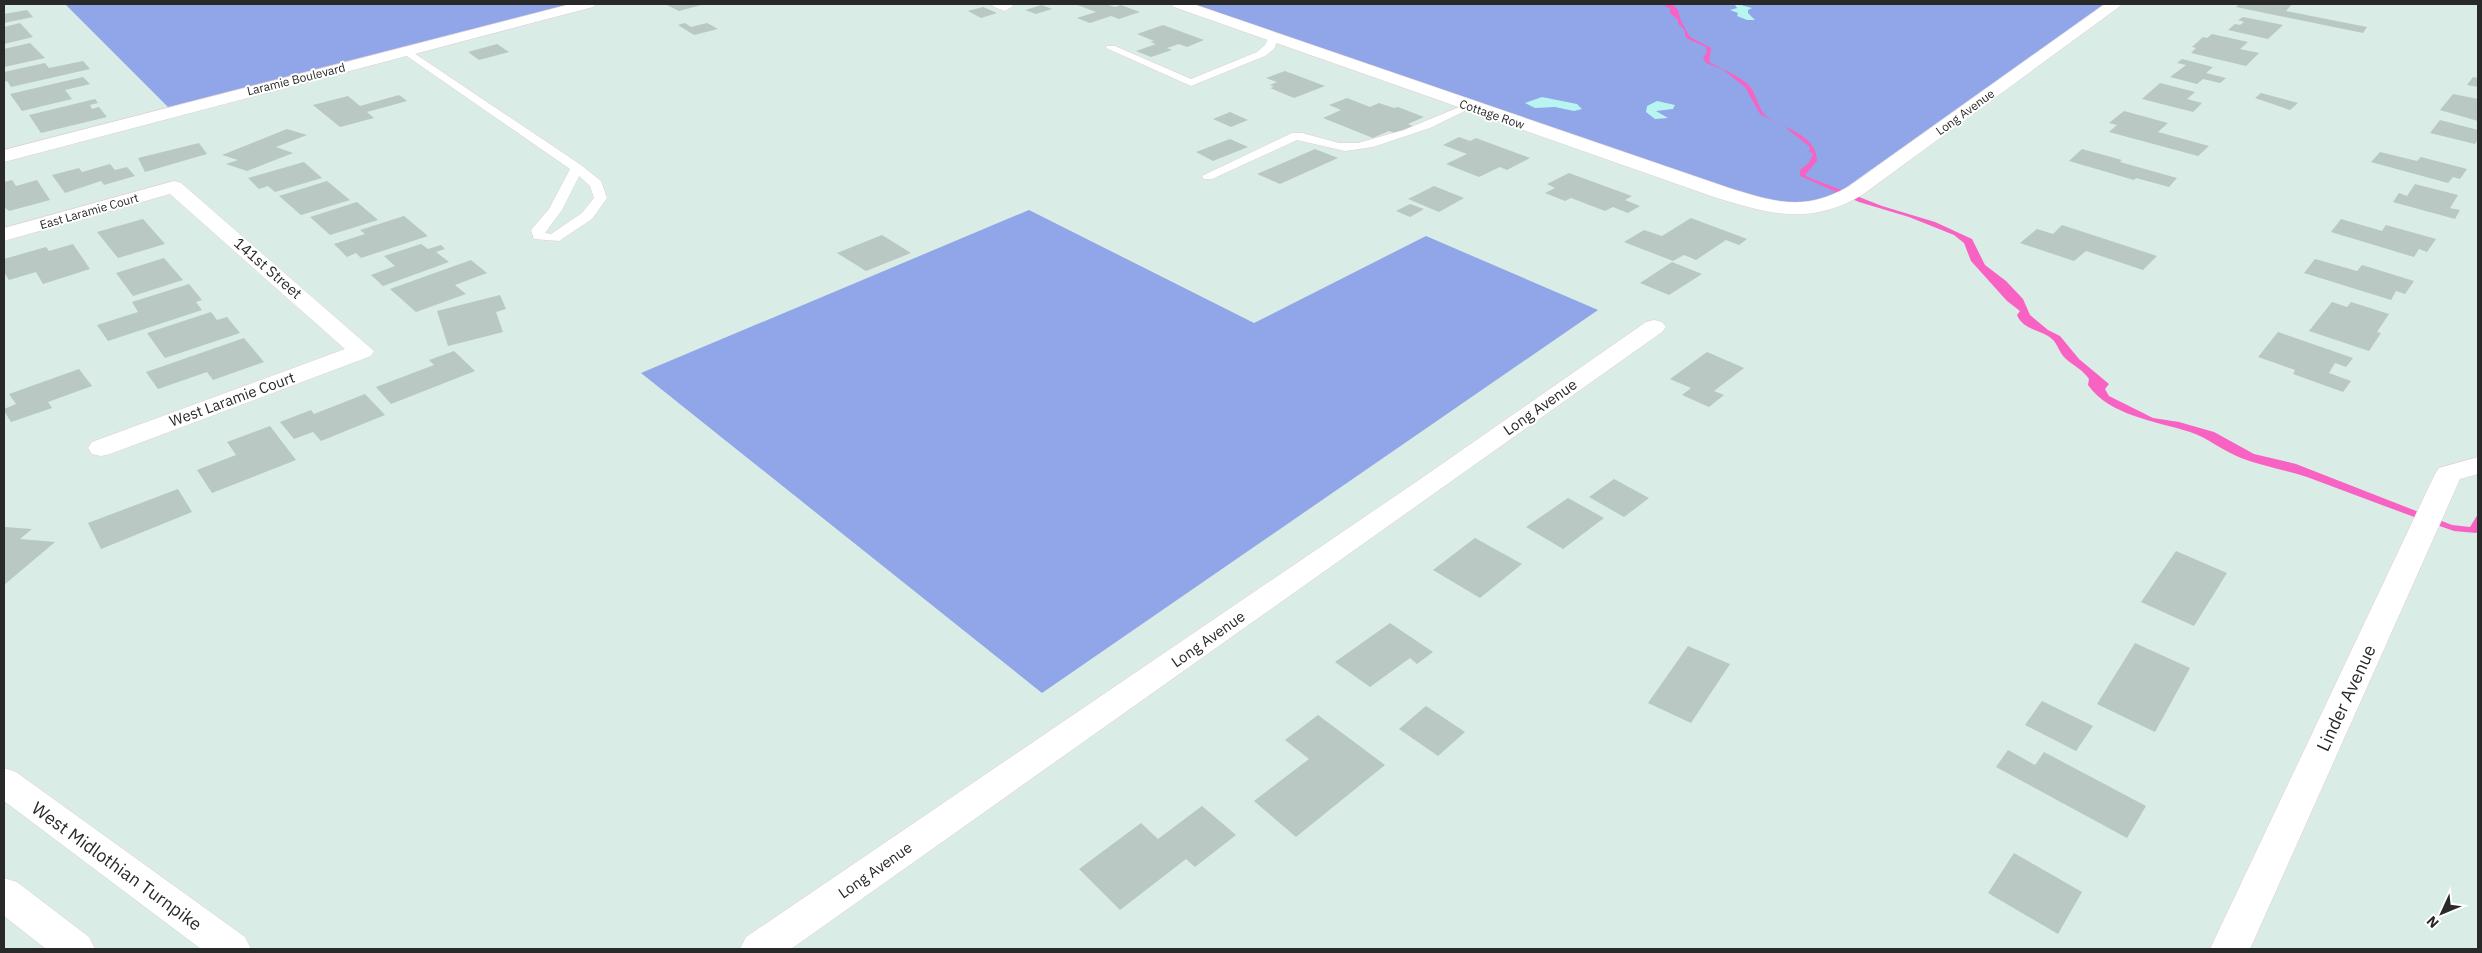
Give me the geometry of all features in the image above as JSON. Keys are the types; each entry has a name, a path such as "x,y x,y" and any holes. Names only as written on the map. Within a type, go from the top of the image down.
{"street":[{"name":"Laramie Boulevard","path":"4,156 588,4"},
{"name":"Cottage Row","path":"1179,4 1469,106 1743,198 1783,208 1810,209"},
{"name":"Long Avenue","path":"1810,209 1836,202 1856,191 2115,4"},
{"name":"East Laramie Court","path":"4,235 174,186"},
{"name":"141st Street","path":"174,186 362,350"},
{"name":"Long Avenue","path":"760,949 1429,486 1654,327"},
{"name":"West Laramie Court","path":"101,448 362,350"},
{"name":"Linder Avenue","path":"2230,949 2449,474 2478,465"},
{"name":"West Midlothian Turnpike","path":"4,782 231,949"},
{"path":"4,894 75,949"}],"lane":[{"path":"1111,48 1191,83 1260,54 1270,47 1274,37"},
{"path":"406,50 578,168 596,184 601,198 587,216 554,238 539,236 538,230 555,210 578,168"},
{"path":"1208,176 1296,136 1311,137 1326,144 1348,147 1382,140 1414,130 1469,106"}],"shaded area":[{"path":"65,4 573,4 169,108"},
{"path":"1187,4 2104,4 1844,189 1827,199 1803,204 1760,199 1529,124"},
{"path":"1665,4 1672,4 1678,10 1681,21 1690,37 1711,48 1709,62 1721,69 1706,63 1703,58 1707,52 1706,47 1686,38 1684,29 1670,13 1670,8 1666,7"},
{"path":"1722,69 1744,81 1751,88 1765,115 1797,132 1811,144 1817,161 1805,175 1882,206 1935,222 1972,239 1985,265 2006,281 2023,299 2030,315 2048,330 2060,336 2079,359 2109,384 2105,389 2109,396 2153,418 2179,422 2214,432 2254,454 2296,464 2452,525 2470,527 2478,514 2478,531 2476,533 2454,531 2307,477 2249,461 2190,432 2134,416 2108,404 2088,385 2089,379 2064,357 2052,339 2028,327 2020,320 2017,315 2020,311 2007,301 1971,261 1964,243 1954,235 1909,217 1859,202 1800,176 1800,170 1809,163 1813,154 1809,151 1810,147 1785,127 1760,114 1745,87"},
{"path":"1029,210 1254,323 1426,236 1598,310 1042,693 641,373"}],"sand":[{"path":"1735,5 1752,8 1748,10 1748,13 1755,20 1747,20 1737,16 1738,13 1730,10 1737,8"},
{"path":"1542,97 1577,104 1582,109 1574,111 1555,107 1535,108 1525,103"},
{"path":"1657,101 1675,105 1673,109 1656,111 1668,118 1655,119 1646,112 1647,106"}],"building":[{"path":"705,4 679,11 667,5"},
{"path":"1075,4 1105,4 1115,7 1121,5 1140,12 1119,19 1111,16 1090,23 1077,18 1096,12"},
{"path":"2239,4 2292,4 2286,11 2367,27 2363,33 2236,7"},
{"path":"1042,5 1052,9 1036,14 1025,10"},
{"path":"983,7 997,13 981,18 968,11"},
{"path":"27,10 33,17 4,23 4,14"},
{"path":"2243,17 2283,25 2268,39 2228,30 2235,24 2240,25 2244,22 2238,20"},
{"path":"20,23 33,37 4,44 4,27"},
{"path":"685,23 691,27 707,23 718,29 694,35 678,25"},
{"path":"1163,25 1204,40 1187,47 1179,44 1167,48 1172,50 1151,57 1136,51 1156,44 1150,42 1154,41 1137,34"},
{"path":"2212,34 2248,42 2240,49 2259,53 2246,66 2191,53 2196,48 2192,47 2203,37 2207,38"},
{"path":"30,43 45,58 4,67 4,49"},
{"path":"497,44 509,52 479,60 468,52"},
{"path":"2182,59 2213,67 2206,73 2226,78 2220,83 2203,79 2197,84 2170,77 2186,65 2177,63"},
{"path":"83,61 90,69 11,87 7,81 4,82 4,72 45,63 49,68"},
{"path":"1285,71 1325,86 1294,98 1270,88 1274,87 1270,85 1277,82 1266,78"},
{"path":"83,77 90,84 65,90 72,99 22,111 10,94"},
{"path":"2473,77 2478,78 2478,87 2467,85"},
{"path":"2160,83 2195,92 2187,99 2202,103 2193,112 2142,99"},
{"path":"2261,93 2298,103 2290,110 2255,98"},
{"path":"2453,94 2478,99 2478,121 2440,110"},
{"path":"399,95 407,101 367,112 374,118 340,127 313,105 348,96 360,106"},
{"path":"1347,98 1370,107 1379,103 1394,108 1398,107 1424,117 1408,124 1413,126 1396,134 1389,131 1373,138 1323,118 1341,110 1329,105"},
{"path":"95,99 98,103 90,105 92,109 99,107 107,117 41,133 29,115"},
{"path":"2124,111 2168,123 2158,132 2209,146 2198,156 2109,132 2117,125 2109,123"},
{"path":"1230,112 1248,120 1231,127 1213,119"},
{"path":"2440,120 2478,130 2478,139 2475,144 2430,133"},
{"path":"287,129 307,135 276,147 293,153 247,171 226,164 238,160 222,155"},
{"path":"1459,137 1470,141 1476,138 1530,158 1507,170 1500,167 1479,177 1446,164 1467,154 1443,145"},
{"path":"1230,139 1248,147 1213,161 1196,152"},
{"path":"199,143 207,154 145,172 138,158"},
{"path":"1315,149 1338,158 1280,184 1257,174"},
{"path":"2082,149 2177,178 2169,187 2136,178 2134,180 2069,161"},
{"path":"2380,152 2417,161 2421,157 2467,169 2460,179 2453,177 2448,183 2371,162"},
{"path":"304,162 322,178 275,192 268,186 259,189 248,178"},
{"path":"110,164 115,170 127,167 135,176 104,185 101,181 65,193 52,175 79,168 82,172"},
{"path":"1569,173 1632,196 1625,200 1640,206 1628,213 1613,207 1605,211 1571,198 1565,201 1545,193 1555,188 1547,184"},
{"path":"12,180 16,186 37,180 50,200 9,211 4,207 4,182"},
{"path":"327,181 350,200 301,215 279,196"},
{"path":"2415,184 2458,195 2450,208 2460,210 2455,219 2393,202 2399,193 2407,196"},
{"path":"1434,186 1464,198 1439,212 1408,199"},
{"path":"357,202 378,220 330,235 310,217"},
{"path":"1410,204 1424,209 1410,217 1396,211"},
{"path":"404,216 428,236 361,258 356,253 347,257 334,244 365,234 360,230"},
{"path":"1691,218 1747,239 1739,245 1726,240 1696,260 1684,255 1673,261 1624,242 1644,230 1662,236"},
{"path":"143,219 165,244 118,258 97,232"},
{"path":"2341,219 2382,231 2386,225 2436,239 2427,252 2419,249 2414,257 2331,232"},
{"path":"2062,225 2157,256 2143,270 2086,251 2074,261 2020,243 2037,229 2053,234"},
{"path":"882,235 911,253 866,271 837,253"},
{"path":"73,244 90,269 43,284 36,272 9,280 4,272 4,259 46,247 49,251"},
{"path":"421,244 428,249 441,245 445,249 436,252 449,262 383,286 371,275 395,266 384,256"},
{"path":"164,258 183,280 133,296 116,273"},
{"path":"2315,259 2357,271 2362,265 2414,281 2405,294 2396,291 2391,300 2304,273"},
{"path":"471,260 487,273 455,285 466,294 416,312 390,289"},
{"path":"1672,262 1702,274 1669,295 1640,283"},
{"path":"189,284 202,300 196,302 202,310 108,341 97,325 138,312 132,302"},
{"path":"500,295 506,309 496,312 503,332 448,346 437,311"},
{"path":"2332,302 2347,307 2351,302 2389,314 2377,332 2381,333 2369,351 2309,331"},
{"path":"211,312 217,320 227,317 240,333 165,358 147,333"},
{"path":"2278,332 2353,358 2346,367 2335,363 2329,373 2351,381 2343,392 2293,374 2295,370 2258,357"},
{"path":"244,338 264,362 213,380 207,372 158,389 146,372"},
{"path":"454,351 475,371 391,404 376,387 434,365 429,360"},
{"path":"1707,352 1744,368 1714,391 1724,395 1709,407 1682,395 1691,388 1670,379"},
{"path":"79,369 92,386 48,402 52,408 11,422 4,409 16,404 9,394"},
{"path":"365,394 385,415 321,441 313,432 294,439 280,422 311,410 314,414"},
{"path":"270,426 296,460 212,493 197,470 236,455 227,442"},
{"path":"1614,479 1649,498 1624,517 1589,497"},
{"path":"178,489 192,512 101,549 88,523"},
{"path":"1568,498 1604,518 1563,549 1526,527"},
{"path":"4,527 32,529 20,539 55,542 4,585"},
{"path":"1475,538 1522,564 1480,598 1433,570"},
{"path":"2176,551 2227,573 2194,626 2141,602"},
{"path":"1390,623 1433,652 1417,664 1410,658 1370,687 1335,662"},
{"path":"2135,643 2190,668 2155,732 2097,704"},
{"path":"1688,646 1730,664 1691,723 1648,703"},
{"path":"2042,701 2093,726 2076,751 2025,725"},
{"path":"1426,706 1465,732 1438,756 1399,729"},
{"path":"1318,715 1385,765 1296,837 1254,801 1309,759 1285,740"},
{"path":"2008,750 2035,765 2044,752 2146,806 2127,838 1996,767"},
{"path":"1202,806 1236,835 1195,867 1186,859 1120,910 1079,869 1141,823 1158,839"},
{"path":"2014,853 2082,892 2058,934 1988,893"}]}
